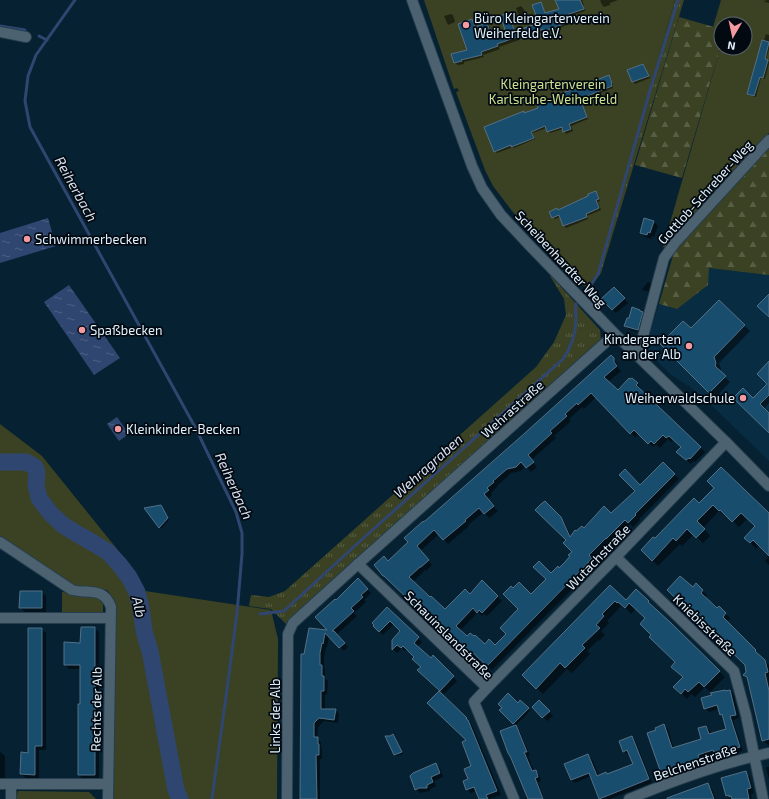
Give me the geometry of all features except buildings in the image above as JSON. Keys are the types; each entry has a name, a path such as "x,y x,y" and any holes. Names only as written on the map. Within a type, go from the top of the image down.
{"street":[{"name":"Scheibenhardter Weg","path":"412,0 472,166 482,188 501,215 615,334 769,486"},
{"path":"0,32 26,37"},
{"name":"Gottlob-Schreber-Weg","path":"634,353 641,344 664,258 680,237 769,140"},
{"name":"Wehrastraße","path":"288,634 293,623 615,334"},
{"name":"Wutachstraße","path":"487,688 616,557 726,442"},
{"name":"Rechts der Alb","path":"0,542 72,590 98,593 104,596 109,602 108,799"},
{"name":"Kniebisstraße","path":"616,557 734,671 746,715 763,799"},
{"name":"Schauinslandstraße","path":"358,564 487,688 474,702 514,799"},
{"path":"0,618 110,618"},
{"name":"Links der Alb","path":"287,799 288,634"},
{"name":"Belchenstraße","path":"629,799 720,766 769,753"},
{"path":"0,784 108,784"},
{"path":"11,784 11,799"}],"shaded area":[{"path":"709,268 769,275 769,461 709,403 690,387 671,375 647,351 647,342 659,304 677,309"}],"green space":[{"name":"Kleingartenverein Karlsruhe-Weiherfeld","path":"424,0 675,0 597,274 586,288 512,211 493,186 485,170 456,92 459,91 457,88 454,89"},
{"path":"675,0 684,0 601,273 586,294 584,292 597,274"},
{"path":"721,0 769,0 769,133 719,188 714,187 711,199 666,248 663,247 718,56 753,56 753,16 716,16"},
{"path":"679,17 713,27 713,56 718,56 682,178 635,165"},
{"path":"769,147 769,275 709,268 708,285 677,309 659,304 674,252 688,234"},
{"path":"550,276 600,330 601,340 598,344 286,624 271,609 249,606 251,595 269,597 285,591 536,367 554,342 566,315 564,299"},
{"path":"0,424 42,456 117,549 145,591 271,610 278,639 277,799 113,799 115,601 107,590 81,588 63,580 0,538"},
{"path":"62,592 96,595 103,599 103,616 62,616"},
{"path":"18,791 89,792 96,799 16,799"}],"water":[{"name":"Schwimmerbecken","path":"48,218 56,246 0,263 0,233"},
{"name":"Spaßbecken","path":"69,285 120,358 94,375 44,302"},
{"name":"Kleinkinder-Becken","path":"117,417 129,434 119,441 107,424"}],"waterway":[{"name":"Reiherbach","path":"75,0 36,55 28,76 25,101 30,127 195,427 236,512 242,533 242,554 237,613 212,799"},
{"path":"585,293 598,274 651,87 678,0"},
{"path":"0,26 25,30"},
{"path":"39,36 47,40"},
{"name":"Wehragraben","path":"260,614 284,611 563,359 571,345 574,335 576,325 576,304"},
{"name":"Alb","path":"0,462 26,462 35,467 37,473 36,485 39,498 51,514 63,525 108,552 129,577 137,592 141,608 144,631 150,651 176,790 180,799"}],"place":[{"name":"Büro Kleingartenverein Weiherfeld e.V.","path":"466,25"},
{"name":"Schwimmerbecken","path":"27,239"},
{"name":"Spaßbecken","path":"82,330"},
{"name":"Kindergarten an der Alb","path":"689,346"},
{"name":"Weiherwaldschule","path":"743,398"},
{"name":"Kleinkinder-Becken","path":"118,429"}]}
